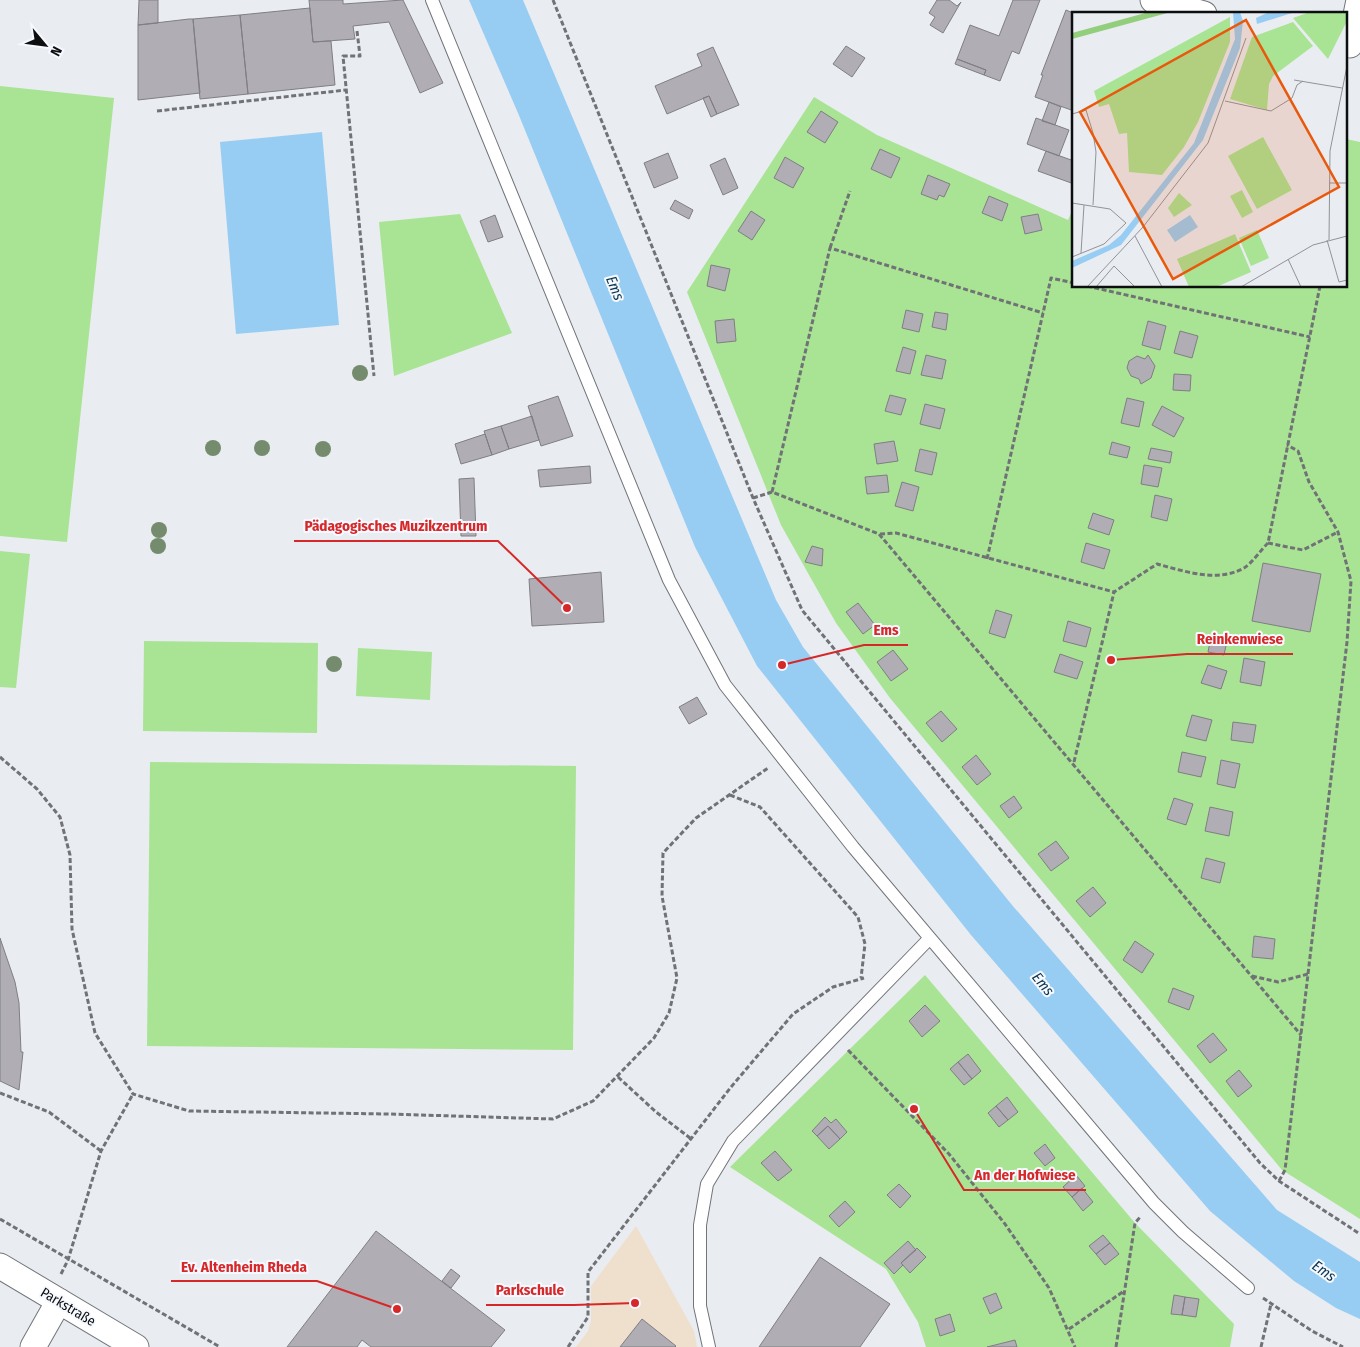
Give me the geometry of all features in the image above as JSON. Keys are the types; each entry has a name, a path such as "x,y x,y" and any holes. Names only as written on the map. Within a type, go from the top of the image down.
{"street":[{"path":"1153,0 1197,12"},
{"path":"1348,44 1350,45 1360,0"},
{"name":"Parkstraße","path":"0,1266 136,1347"},
{"path":"33,1347 54,1298"}],"lane":[{"path":"432,0 669,580 725,686 930,939 1154,1203 1183,1232 1248,1288"},
{"path":"709,1347 700,1306 700,1226 707,1184 733,1141 930,939"}],"path":[{"path":"553,0 753,498 802,610 1254,1156 1280,1181 1360,1234"},
{"path":"358,31 360,56 344,56 374,376"},
{"path":"157,111 346,90"},
{"path":"772,492 830,248 850,191"},
{"path":"830,248 1043,313"},
{"path":"987,558 1051,278 1072,283"},
{"path":"1096,288 1310,337"},
{"path":"1074,763 1114,592 1157,564 1195,573 1219,576 1244,568 1268,543 1320,288"},
{"path":"1280,1181 1285,1170 1347,642 1351,590 1351,581 1338,532 1309,482 1298,451 1287,445"},
{"path":"753,498 772,492 879,534 896,533 1114,592"},
{"path":"1268,543 1303,550 1338,532"},
{"path":"879,534 1074,763 1301,1035"},
{"path":"0,757 37,790 60,818 70,856 72,929 95,1033 133,1094 189,1111 553,1119 593,1102 654,1038 668,1013 677,978 662,896 663,853 696,818 783,758"},
{"path":"729,795 760,807 858,917 865,944 861,978"},
{"path":"1251,976 1278,982 1308,974"},
{"path":"568,1347 588,1317 588,1272 690,1138 793,1014 833,986 861,978 886,982"},
{"path":"835,1038 949,1154 1005,1224 1049,1288 1069,1329 1075,1347"},
{"path":"618,1077 656,1112 690,1138"},
{"path":"0,1093 49,1112 101,1151"},
{"path":"54,1298 68,1260 101,1151 133,1094"},
{"path":"1116,1347 1135,1223 1154,1203"},
{"path":"0,1219 220,1347"},
{"path":"1248,1288 1312,1331 1343,1347"},
{"path":"1069,1329 1124,1290"},
{"path":"1261,1347 1271,1304"}],"shaded area":[{"path":"636,1226 694,1331 697,1347 576,1347 588,1331 591,1321 591,1286"}],"green space":[{"path":"0,86 114,98 67,542 0,536"},
{"path":"814,97 877,135 1068,220 1072,211 1072,288 1348,288 1348,139 1360,142 1360,1219 1282,1170 890,698 836,623 781,525 687,292"},
{"path":"460,214 512,333 394,376 379,222"},
{"path":"0,551 30,554 16,688 0,687"},
{"path":"144,641 318,643 317,733 143,731"},
{"path":"358,648 432,652 430,700 356,696"},
{"path":"150,762 576,766 573,1050 147,1046"},
{"path":"925,975 1135,1223 1234,1324 1230,1347 926,1347 918,1322 886,1269 730,1167"}],"water":[{"path":"469,0 523,0 776,600 803,647 1012,905 1277,1210 1360,1262 1360,1319 1336,1308 1294,1281 1210,1211 971,935 757,666 695,547 518,113"},
{"path":"322,132 339,325 236,334 220,142"}],"building":[{"path":"139,0 158,0 158,23 138,25"},
{"path":"309,0 343,0 343,4 403,0 443,83 420,93 389,22 353,26 355,39 313,42"},
{"path":"937,0 949,0 957,6 961,2 943,33 930,25 935,17 929,13"},
{"path":"1013,0 1040,0 1019,54 1012,51 1000,81 984,75 986,70 957,59 970,25 999,36"},
{"path":"310,8 313,42 331,41 335,85 248,94 240,15"},
{"path":"1066,10 1072,13 1072,110 1035,97 1043,75 1041,75"},
{"path":"240,15 248,94 200,99 193,19"},
{"path":"193,19 200,93 138,100 138,25"},
{"path":"846,46 865,58 852,77 833,64"},
{"path":"713,47 739,105 717,114 709,96 667,114 655,86 702,66 697,54"},
{"path":"957,59 986,70 984,75 955,64"},
{"path":"709,96 717,114 711,117 703,98"},
{"path":"1049,102 1061,107 1055,125 1042,121"},
{"path":"821,111 838,122 825,143 807,132"},
{"path":"1036,118 1069,130 1059,156 1027,144"},
{"path":"880,149 900,158 891,178 871,169"},
{"path":"1046,151 1072,160 1072,183 1038,171"},
{"path":"668,153 678,178 654,188 644,163"},
{"path":"785,157 804,168 793,188 774,178"},
{"path":"725,158 738,188 723,195 710,165"},
{"path":"928,175 950,184 944,197 939,195 937,200 921,194"},
{"path":"989,196 1008,204 1002,221 982,213"},
{"path":"675,200 693,210 689,219 670,209"},
{"path":"751,211 765,220 752,240 738,231"},
{"path":"1038,214 1042,230 1025,234 1021,217"},
{"path":"495,215 503,237 488,242 480,221"},
{"path":"711,265 730,269 725,291 707,286"},
{"path":"906,310 923,314 919,332 902,328"},
{"path":"935,312 948,314 946,330 932,327"},
{"path":"734,319 736,341 717,343 715,321"},
{"path":"1148,321 1166,326 1160,350 1142,345"},
{"path":"1180,331 1198,336 1192,358 1174,353"},
{"path":"903,347 916,351 910,374 896,371"},
{"path":"926,355 946,360 942,379 921,375"},
{"path":"1148,355 1155,366 1151,378 1141,384 1139,379 1131,376 1127,368 1129,361 1137,356 1145,359"},
{"path":"1174,374 1191,375 1190,391 1173,390"},
{"path":"890,395 906,399 901,415 885,411"},
{"path":"558,396 573,436 541,446 528,406"},
{"path":"1127,398 1144,402 1139,427 1121,423"},
{"path":"925,404 945,409 940,429 920,424"},
{"path":"1162,406 1184,418 1174,437 1152,425"},
{"path":"532,416 539,440 509,449 501,426"},
{"path":"501,426 509,449 492,455 484,431"},
{"path":"485,434 492,455 461,464 455,444"},
{"path":"894,441 898,461 877,464 874,444"},
{"path":"1112,442 1130,447 1127,458 1109,454"},
{"path":"1151,448 1172,452 1170,463 1148,459"},
{"path":"920,449 937,453 932,475 915,471"},
{"path":"1144,465 1162,468 1158,487 1141,484"},
{"path":"590,466 591,483 540,487 538,470"},
{"path":"887,475 889,492 867,494 865,477"},
{"path":"474,478 476,536 461,536 459,479"},
{"path":"902,482 919,487 913,511 895,506"},
{"path":"1155,495 1172,499 1167,521 1151,517"},
{"path":"1093,513 1114,520 1109,535 1088,528"},
{"path":"1086,543 1110,550 1104,569 1081,562"},
{"path":"812,546 823,549 822,566 805,562"},
{"path":"1263,563 1321,574 1310,632 1252,621"},
{"path":"601,572 604,622 532,626 529,579"},
{"path":"858,603 875,625 863,634 846,612"},
{"path":"996,610 1012,615 1005,638 989,633"},
{"path":"1068,621 1091,628 1086,647 1063,641"},
{"path":"1211,637 1227,641 1224,655 1208,652"},
{"path":"893,650 908,669 891,681 877,662"},
{"path":"1060,654 1083,662 1077,679 1054,672"},
{"path":"1244,658 1265,662 1261,686 1240,682"},
{"path":"1208,665 1227,671 1221,689 1201,683"},
{"path":"697,697 707,714 689,724 679,707"},
{"path":"941,711 957,729 942,742 926,723"},
{"path":"1192,715 1212,720 1206,741 1186,736"},
{"path":"1233,722 1256,725 1253,743 1231,740"},
{"path":"1182,752 1206,757 1201,777 1178,772"},
{"path":"976,755 991,774 977,785 962,767"},
{"path":"1221,760 1240,764 1235,788 1217,784"},
{"path":"1014,796 1022,808 1009,818 1000,806"},
{"path":"1174,798 1193,804 1186,825 1167,819"},
{"path":"1210,807 1233,812 1229,836 1205,831"},
{"path":"1056,841 1069,858 1051,871 1038,854"},
{"path":"1206,858 1225,863 1220,883 1201,878"},
{"path":"1093,887 1106,903 1090,917 1076,901"},
{"path":"1254,936 1275,939 1273,959 1252,957"},
{"path":"0,938 15,982 19,1003 21,1052 23,1052 19,1090 0,1081"},
{"path":"1135,941 1154,954 1142,973 1123,960"},
{"path":"1173,988 1194,996 1189,1010 1168,1002"},
{"path":"925,1005 940,1021 922,1037 909,1021"},
{"path":"1213,1033 1227,1050 1210,1063 1197,1046"},
{"path":"968,1054 981,1071 972,1079 958,1062"},
{"path":"958,1062 972,1079 964,1085 950,1069"},
{"path":"1239,1070 1252,1086 1238,1097 1226,1081"},
{"path":"1007,1097 1018,1112 1008,1120 996,1106"},
{"path":"996,1106 1008,1120 999,1127 988,1113"},
{"path":"825,1117 831,1123 836,1119 847,1132 840,1139 828,1126 817,1136 812,1131"},
{"path":"828,1126 840,1139 829,1149 817,1136"},
{"path":"1045,1144 1055,1158 1045,1166 1034,1153"},
{"path":"775,1151 792,1170 778,1181 761,1163"},
{"path":"1076,1175 1085,1186 1072,1197 1063,1187"},
{"path":"899,1184 911,1196 900,1208 887,1195"},
{"path":"1082,1188 1093,1202 1083,1211 1072,1197"},
{"path":"845,1201 855,1212 839,1227 829,1216"},
{"path":"376,1231 505,1330 491,1347 371,1347 362,1340 357,1347 287,1347"},
{"path":"1103,1235 1110,1243 1096,1254 1089,1246"},
{"path":"908,1241 916,1250 901,1263 903,1265 894,1274 884,1263"},
{"path":"1110,1243 1119,1254 1105,1265 1096,1254"},
{"path":"917,1248 926,1257 910,1273 901,1263"},
{"path":"820,1257 890,1304 860,1347 759,1347"},
{"path":"451,1269 460,1276 451,1288 442,1281"},
{"path":"996,1293 1002,1308 990,1314 983,1298"},
{"path":"1174,1295 1185,1297 1182,1315 1171,1314"},
{"path":"1185,1297 1199,1299 1196,1317 1182,1315"},
{"path":"950,1314 955,1331 940,1336 935,1319"},
{"path":"642,1319 676,1346 620,1347"},
{"path":"1015,1340 1017,1347 987,1347"}],"place":[{"name":"Pädagogisches Muzikzentrum","path":"567,608"},
{"name":"Reinkenwiese","path":"1111,660"},
{"name":"Ems","path":"782,665"},
{"name":"An der Hofwiese","path":"914,1109"},
{"name":"Parkschule","path":"635,1303"},
{"name":"Ev. Altenheim Rheda","path":"397,1309"}]}
